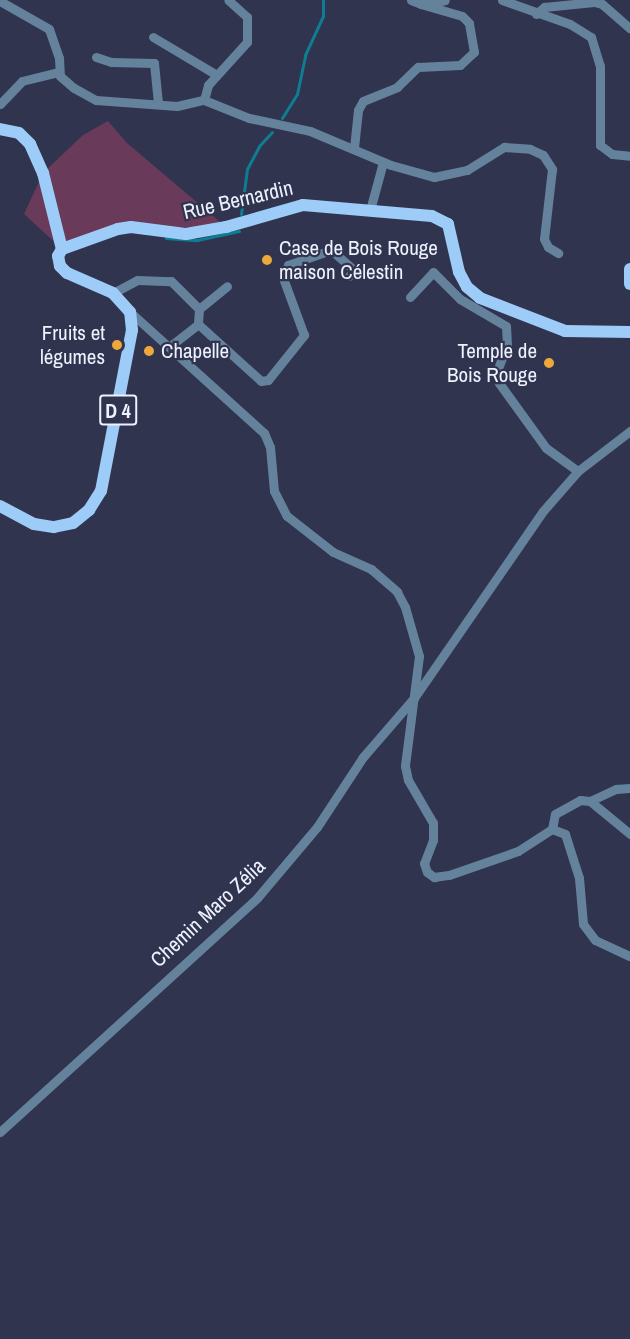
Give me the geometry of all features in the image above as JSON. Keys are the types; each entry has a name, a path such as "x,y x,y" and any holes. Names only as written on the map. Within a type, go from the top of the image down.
{"main road":[{"path":"0,129 19,134 30,144 43,173 62,249 60,266 67,273 113,293 130,312"},
{"name":"Rue Bernardin","path":"62,249 131,227 186,234 218,229 289,206 370,210 444,220 452,232 459,272 467,286 480,298 565,331 630,332"},
{"path":"630,269 630,284"},
{"name":"D 4","path":"0,506 34,524 54,527 73,523 89,510 108,466 132,330 130,312"}],"street":[{"path":"204,100 208,85 243,49 249,33 243,11 228,0"},
{"path":"416,2 445,0"},
{"path":"502,0 536,14 570,24 591,37 600,66 600,145 612,154 630,156"},
{"path":"0,1 49,29 59,58 59,72 63,81 96,100 181,106 204,100 249,118 300,129 354,148 383,162 441,177 479,165 504,147 520,145 536,152 552,169 544,239 548,247 558,252"},
{"path":"354,148 358,110 363,101 397,87 418,67 460,65 474,52 469,23 462,16 416,2"},
{"path":"536,14 544,7 594,2 602,4 630,28"},
{"path":"153,37 217,75"},
{"path":"96,57 111,62 154,63 158,103"},
{"path":"0,104 22,81 59,72"},
{"path":"370,210 383,162"},
{"path":"198,324 261,381 268,380 304,335 284,278 288,265 331,250 354,270 349,276"},
{"path":"410,297 433,272 460,299 506,326 507,345 496,374 499,383 546,448 578,471"},
{"path":"113,293 137,280 171,281 199,309"},
{"path":"169,347 198,324 199,309 227,286"},
{"path":"130,312 264,433 270,447 274,491 287,516 333,552 371,569 397,592 411,619 419,656 405,766 408,780 433,823 433,840 424,863 427,872 434,877 481,866 518,851 552,829 555,814 579,800 590,801 616,789 630,788"},
{"name":"Chemin Maro Zélia","path":"0,1132 257,898 317,827 363,757 414,698 549,503 578,471 630,431"},
{"path":"590,801 630,834"},
{"path":"552,829 565,834 572,847 580,913 588,933 595,940 630,956"}],"shaded area":[{"path":"108,121 127,143 226,227 131,227 62,249 24,214 43,173 83,135"}],"waterway":[{"path":"282,118 297,94 305,55 323,16 323,0"},
{"path":"241,214 247,169 259,146 272,132"},
{"path":"166,238 197,240 239,231"}],"place":[{"name":"Case de Bois Rouge maison Célestin","path":"267,260"},
{"name":"Fruits et légumes","path":"117,345"},
{"name":"Chapelle","path":"149,351"},
{"name":"Temple de Bois Rouge","path":"549,363"}]}
